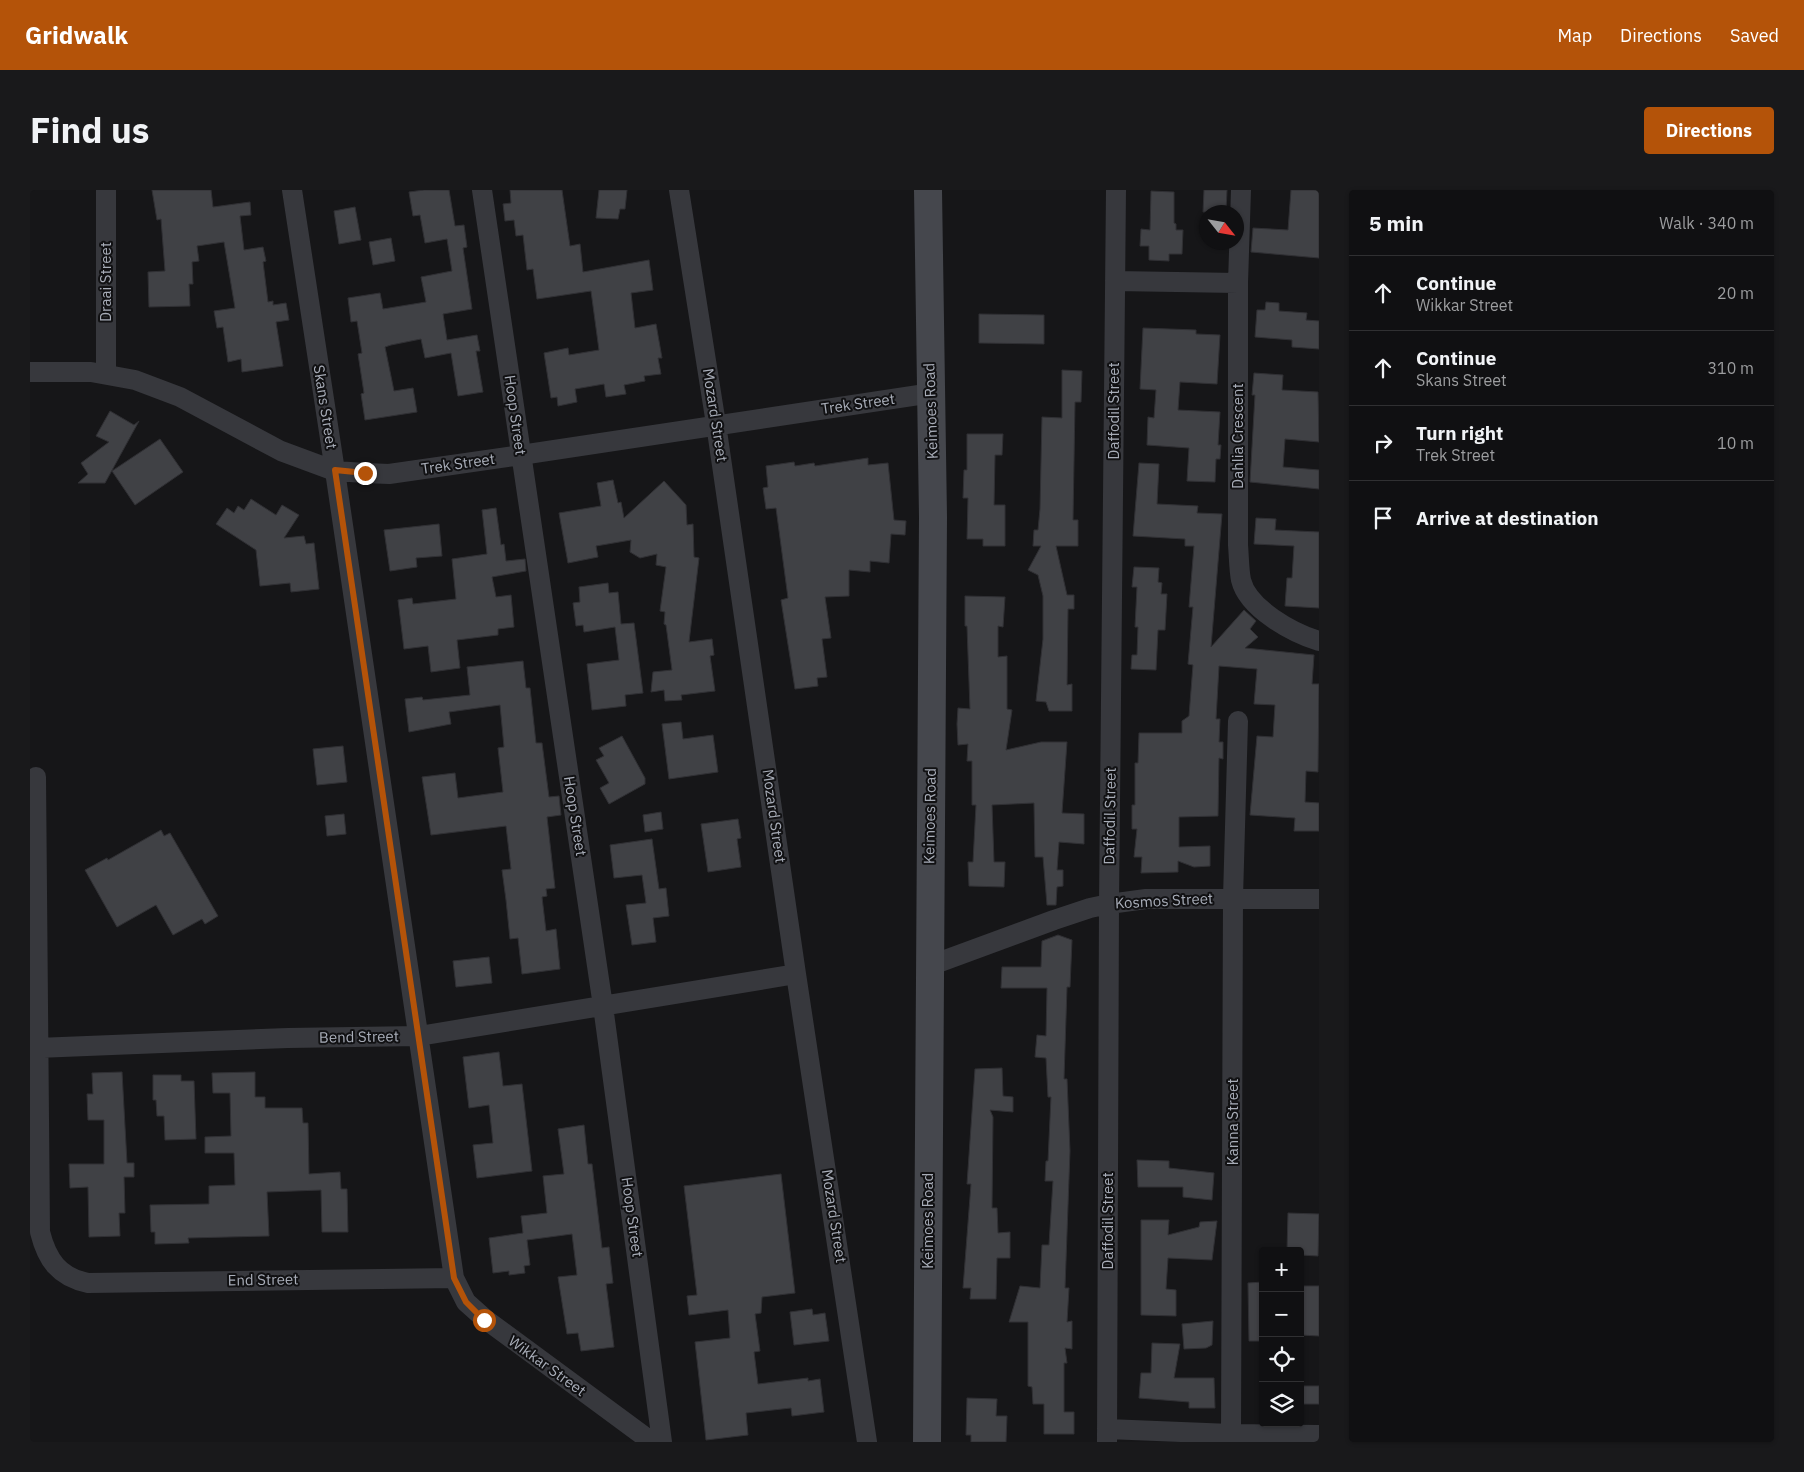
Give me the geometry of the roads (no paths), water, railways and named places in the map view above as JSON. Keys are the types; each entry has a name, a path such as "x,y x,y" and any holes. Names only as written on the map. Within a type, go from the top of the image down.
{"street":[{"name":"Draai Street","path":"106,190 106,373"},
{"name":"Skans Street","path":"292,190 454,1278"},
{"name":"Hoop Street","path":"482,190 603,1006 662,1442"},
{"name":"Mozard Street","path":"679,190 716,424 796,974 867,1442"},
{"name":"Keimoes Road","path":"927,1442 932,393 929,358 928,190"},
{"name":"Daffodil Street","path":"1107,1435 1109,904 1116,190"},
{"name":"Dahlia Crescent","path":"1240,190 1238,546 1241,581 1250,598 1258,607 1291,630 1319,641"},
{"path":"1115,281 1238,283"},
{"name":"Trek Street","path":"30,372 106,373 135,380 180,397 281,451 335,470 389,474 932,393"},
{"name":"Kanna Street","path":"1231,1434 1233,898 1238,721"},
{"path":"36,776 37,1048"},
{"name":"Kosmos Street","path":"929,966 1054,920 1109,904 1146,899 1319,899"},
{"name":"Bend Street","path":"37,1048 288,1038 419,1036 796,974"},
{"name":"End Street","path":"37,1048 40,1232 45,1252 55,1265 73,1280 88,1283 454,1278"},
{"name":"Wikkar Street","path":"454,1278 466,1302 484,1320 652,1442"},
{"path":"1107,1435 1319,1434"}]}
